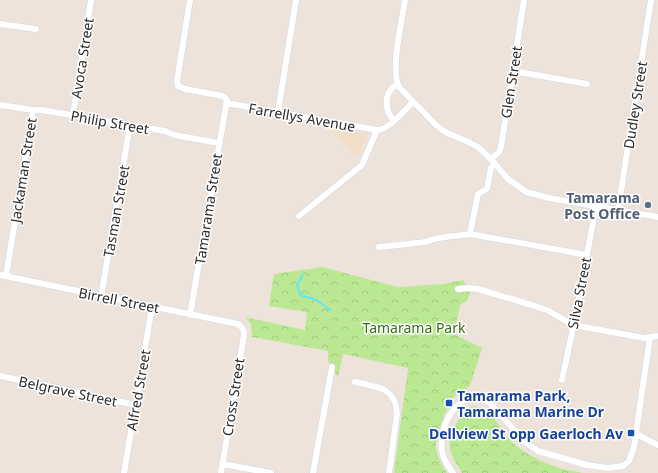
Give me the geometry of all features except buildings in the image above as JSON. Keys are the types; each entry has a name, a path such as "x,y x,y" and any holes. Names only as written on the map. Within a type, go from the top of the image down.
{"street":[{"name":"Avoca Street","path":"73,115 91,0"},
{"path":"190,0 177,83 182,88 223,96 226,99 226,103"},
{"path":"278,112 296,0"},
{"path":"405,0 395,76 398,84 413,102 440,129 472,144 481,150 508,179 520,189 531,194 658,217"},
{"name":"Glen Street","path":"470,234 478,194 487,189 493,162 501,147 524,0"},
{"name":"Dudley Street","path":"618,210 652,0"},
{"path":"0,24 36,29"},
{"path":"513,71 587,84"},
{"path":"394,121 388,112 387,101 389,91 398,84"},
{"path":"299,216 362,165 377,130 383,129 394,121 413,102"},
{"name":"Farrellys Avenue","path":"226,103 377,130"},
{"name":"Tamarama Street","path":"190,314 226,103"},
{"name":"Philip Street","path":"0,105 73,115 166,131 174,135 219,143"},
{"name":"Jackaman Street","path":"3,276 33,110"},
{"name":"Tasman Street","path":"101,297 130,126"},
{"name":"Silva Street","path":"562,380 596,206"},
{"path":"379,247 426,242 433,238 470,234 587,255"},
{"name":"Birrell Street","path":"3,276 238,324"},
{"path":"458,289 478,289 525,303 547,310 573,325 644,338 658,336"},
{"name":"Alfred Street","path":"124,473 152,307"},
{"name":"Cross Street","path":"220,473 244,335 243,329 238,324"},
{"path":"453,473 443,457 441,446 446,426 455,406 469,398 485,400 493,405 532,448 565,459 596,466 617,467 627,462 632,456 650,337"},
{"path":"313,473 332,367"},
{"name":"Belgrave Street","path":"0,376 135,405"},
{"path":"355,382 382,388 389,392 394,398 397,406 398,414 389,473"},
{"path":"636,434 658,445"},
{"path":"222,464 271,473"}],"shaded area":[{"path":"332,128 368,134 357,158 330,130"}],"green space":[{"name":"Tamarama Park","path":"322,267 398,287 444,284 463,280 470,293 467,301 460,305 454,334 482,348 470,386 453,398 440,426 436,447 439,458 447,473 394,473 408,368 343,354 338,377 328,361 328,351 252,337 251,324 245,317 305,330 307,312 269,306 274,274"},
{"path":"472,406 479,407 490,414 507,437 530,455 559,468 582,473 462,473 451,452 450,442 453,430 465,411 464,410"}],"waterway":[{"path":"303,274 297,286 301,296 317,300 330,310"}],"place":[{"name":"Tamarama Post Office","path":"648,205"},
{"name":"Tamarama Park, Tamarama Marine Dr","path":"449,403"},
{"name":"Dellview St opp Gaerloch Av","path":"631,433"}]}
